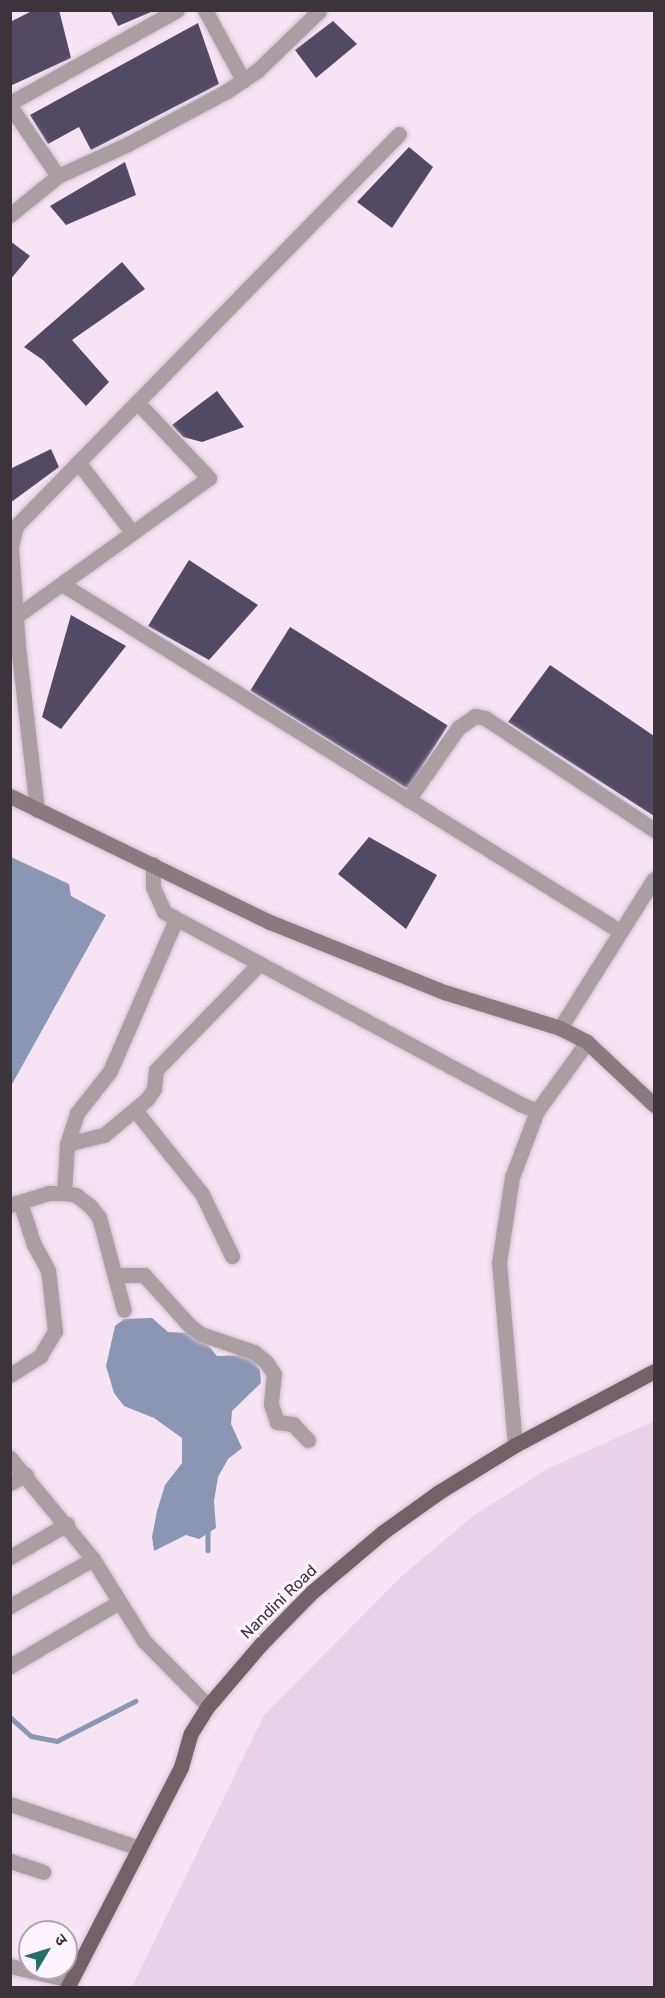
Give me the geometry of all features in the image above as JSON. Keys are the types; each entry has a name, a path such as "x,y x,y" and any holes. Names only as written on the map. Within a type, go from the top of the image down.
{"main road":[{"path":"10,796 270,922 444,992 560,1028 587,1042 654,1105"},
{"name":"Nandini Road","path":"68,1984 136,1847 181,1767 191,1733 208,1706 312,1592 383,1532 515,1445 654,1371"}],"street":[{"path":"58,176 10,104 177,10"},
{"path":"205,10 243,80"},
{"path":"10,215 58,176 128,144 243,80 319,11"},
{"path":"38,810 18,645 12,535 25,514 399,134"},
{"path":"18,615 208,478 137,402"},
{"path":"78,462 132,532"},
{"path":"62,584 621,932"},
{"path":"408,800 458,728 475,716 485,718 654,830"},
{"path":"153,864 157,901 176,919 258,965 537,1111"},
{"path":"560,1028 654,879"},
{"path":"64,1193 67,1144 83,1101 110,1071 176,919"},
{"path":"67,1144 104,1135 135,1110 154,1089 156,1070 258,965"},
{"path":"515,1445 499,1263 513,1177 537,1111 587,1042"},
{"path":"135,1110 202,1194 232,1256"},
{"path":"10,1375 40,1356 55,1331 48,1270 15,1204 49,1193 64,1193 76,1195 99,1217 117,1275 124,1310"},
{"path":"117,1275 144,1275 190,1326 201,1334 254,1352 266,1362 274,1374 271,1404 277,1422 293,1424 308,1440"},
{"path":"10,1458 26,1474 93,1559 119,1602 160,1660 208,1706"},
{"path":"10,1483 26,1474"},
{"path":"10,1557 67,1524"},
{"path":"10,1606 93,1559"},
{"path":"10,1666 119,1602"},
{"path":"10,1804 136,1847"},
{"path":"10,1861 43,1872"},
{"path":"10,1966 68,1984"}],"shaded area":[{"path":"654,1421 654,1987 132,1987 264,1715 403,1575 473,1516 547,1469"}],"water":[{"path":"11,857 69,884 71,896 106,915 11,1086"},
{"path":"152,1318 168,1332 188,1333 203,1339 217,1356 250,1355 260,1370 261,1383 232,1411 231,1424 242,1448 228,1459 218,1477 214,1501 216,1528 199,1539 186,1535 154,1551 152,1537 157,1511 165,1485 182,1463 182,1438 154,1418 124,1406 114,1393 106,1366 115,1326 124,1319"}],"building":[{"path":"34,10 59,10 71,58 10,86 10,22"},
{"path":"110,10 156,10 118,26"},
{"path":"333,21 357,44 316,78 295,50"},
{"path":"198,23 219,84 91,150 79,127 48,144 30,115"},
{"path":"409,147 433,167 392,228 357,202"},
{"path":"125,162 136,195 66,225 50,206"},
{"path":"10,241 30,256 10,280"},
{"path":"122,262 145,289 72,340 109,382 86,406 43,360 24,347"},
{"path":"217,391 244,427 202,442 183,437 172,425"},
{"path":"51,449 59,467 10,503 10,469"},
{"path":"189,560 258,605 209,660 148,626"},
{"path":"71,615 126,646 61,729 42,717"},
{"path":"290,627 448,726 408,789 250,691"},
{"path":"550,665 654,736 654,816 508,722"},
{"path":"369,837 437,875 406,929 338,874"}],"waterway":[{"path":"208,1532 208,1550"},
{"path":"10,1717 31,1736 57,1741 135,1701"}]}
